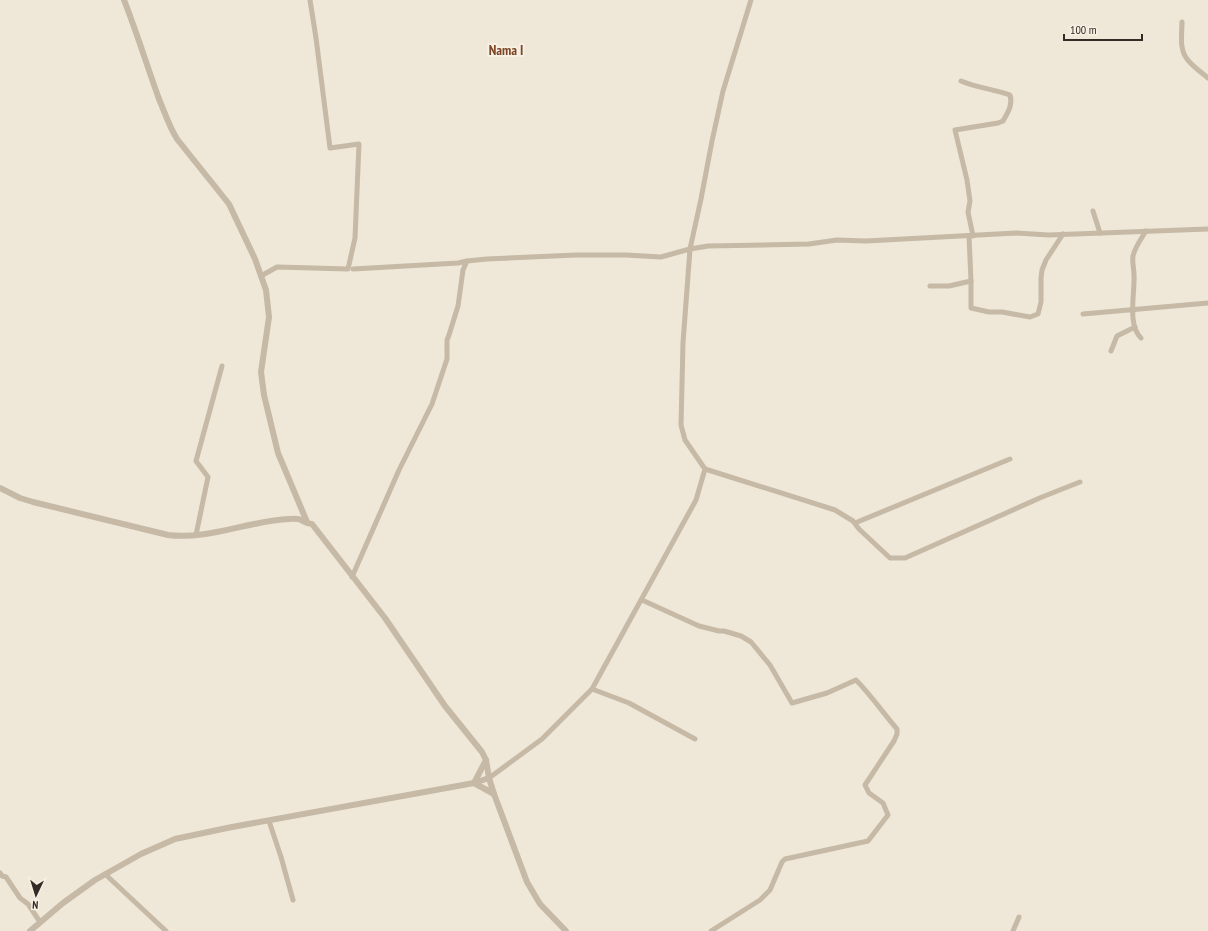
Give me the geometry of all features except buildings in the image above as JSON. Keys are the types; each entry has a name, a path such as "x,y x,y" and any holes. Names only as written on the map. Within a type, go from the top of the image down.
{"street":[{"path":"124,0 172,131 229,204 255,259 266,290 269,317 261,372 264,395 278,453 307,524"},
{"path":"261,276 277,267 348,269 355,238 359,144 330,148 310,0"},
{"path":"751,0 723,91 690,249 683,343 681,425 685,440 705,469 835,510 853,521 859,529 890,558 905,558 1042,497 1080,482"},
{"path":"1182,22 1181,41 1184,56 1208,78"},
{"path":"962,81 972,86 997,90 1010,95 1011,100 1011,106 1003,121 955,130 967,180 970,201 968,212 971,236 971,308 989,312 1002,312 1030,317 1038,314 1041,302 1042,270 1046,260 1063,234"},
{"path":"1093,211 1100,233"},
{"path":"353,269 458,263 487,259 626,255 661,257 708,246 809,244 837,240 866,241 1016,233 1063,234 1208,229"},
{"path":"1141,338 1137,334 1135,327 1133,310 1133,266 1134,255 1146,231"},
{"path":"352,577 399,470 432,404 447,359 447,340 458,306 463,270 467,261"},
{"path":"930,286 948,286 971,281"},
{"path":"1083,314 1208,303"},
{"path":"1111,351 1117,336 1135,327"},
{"path":"196,535 208,477 196,461 222,366"},
{"path":"855,523 1010,459"},
{"path":"30,931 74,895 104,874 141,854 174,839 474,783 489,778 542,738 592,689 696,500 705,469"},
{"path":"0,488 20,498 33,502 178,536 196,535 255,523 281,520 300,519 307,524 312,524 385,618 446,706 482,752 486,760 489,778 494,794 527,882 540,904 566,931"},
{"path":"642,600 699,626 719,632 724,631 741,636 751,642 770,665 792,703 827,693 856,680 897,730 894,741 865,785 869,793 883,803 888,815 868,841 786,859 782,862 770,890 760,900 711,931"},
{"path":"592,689 629,703 695,739"},
{"path":"474,783 486,760"},
{"path":"474,783 494,794"},
{"path":"269,821 293,900"},
{"path":"0,873 2,876 6,877 20,898 28,904 40,922"},
{"path":"104,874 166,931"},
{"path":"1013,931 1018,917"}],"district":[{"name":"Nama I","path":"506,50"}]}
